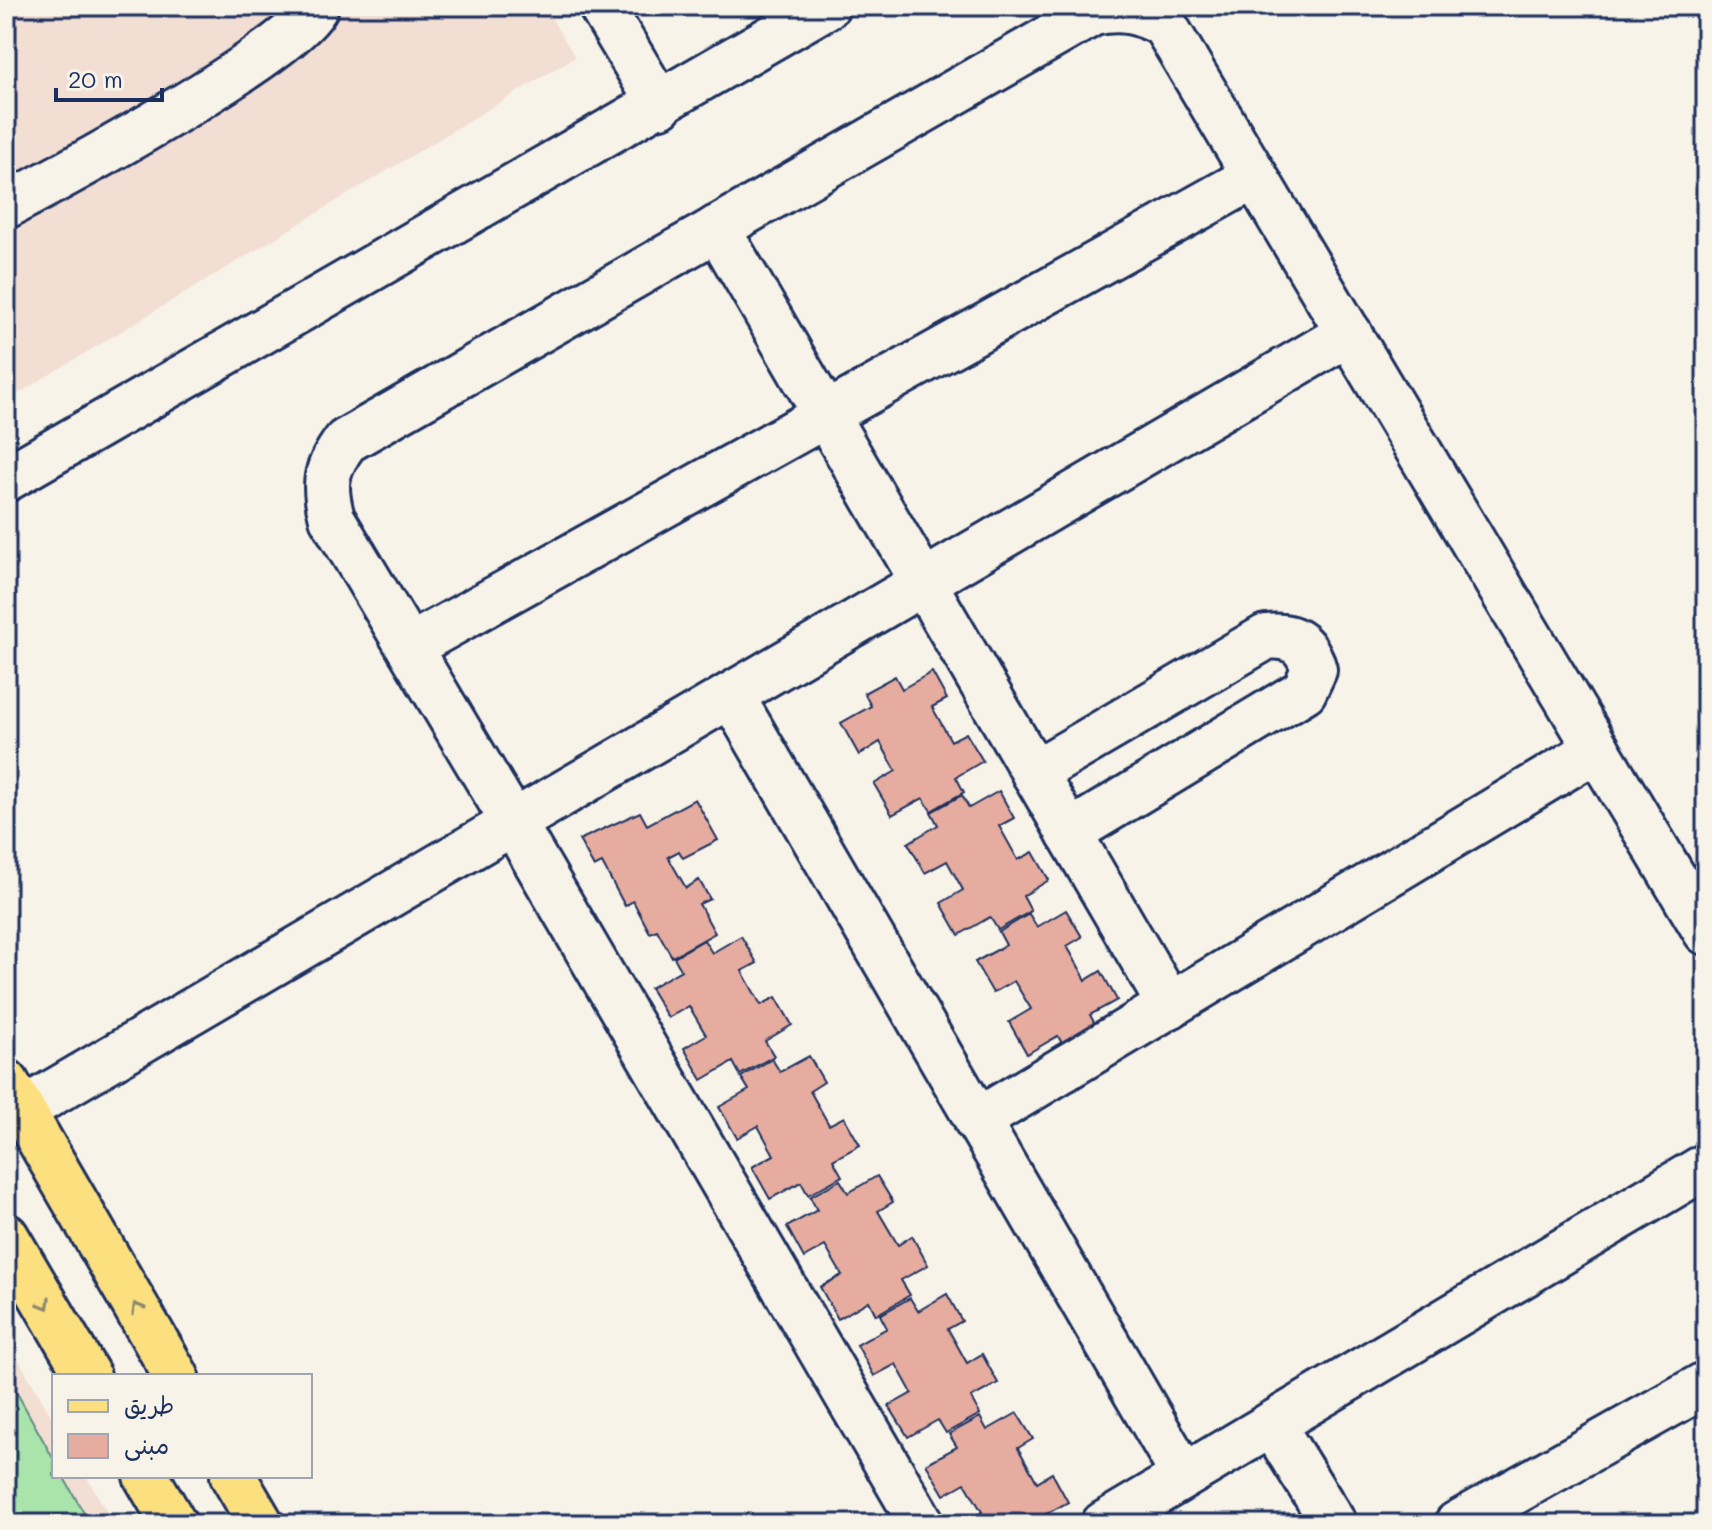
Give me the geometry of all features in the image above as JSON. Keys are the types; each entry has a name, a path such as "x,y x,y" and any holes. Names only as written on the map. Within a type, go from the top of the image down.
{"main road":[{"path":"14,1096 175,1374"},
{"path":"6,1236 87,1374"},
{"path":"147,1478 174,1524"},
{"path":"234,1478 261,1524"}],"street":[{"path":"6,206 91,162 288,38 316,6"},
{"path":"601,6 660,105"},
{"path":"6,479 660,105 827,6"},
{"path":"922,1524 332,518 325,491 332,461 346,441 1093,13 1117,8 1139,11 1164,24 1706,932"},
{"path":"409,647 1255,176"},
{"path":"717,228 1170,1006"},
{"path":"14,1096 513,822 1349,333"},
{"path":"1034,773 1266,637 1284,635 1298,640 1311,656 1314,670 1304,691 1069,833"},
{"path":"731,695 1184,1476"},
{"path":"977,1121 1597,749"},
{"path":"1104,1524 1706,1166"},
{"path":"1457,1524 1706,1384"},
{"path":"1272,1424 1334,1524"}],"shaded area":[{"path":"6,6 544,6 575,57 6,401"},
{"path":"6,1338 52,1418 52,1478 87,1478 114,1524 6,1524"}],"green space":[{"path":"6,1373 52,1456 52,1478 64,1478 90,1524 6,1524"}],"building":[{"path":"932,672 947,699 932,707 951,741 966,733 983,761 956,777 964,792 931,811 923,798 892,815 874,784 896,771 880,742 859,755 841,723 871,706 864,693 895,676 902,689"},
{"path":"999,791 1014,818 999,826 1018,860 1033,852 1049,880 1023,896 1031,911 998,930 990,917 959,935 941,903 963,890 947,861 925,873 908,843 938,825 931,812 962,795 969,808"},
{"path":"695,799 718,840 683,858 679,851 668,857 686,888 699,880 710,899 699,904 715,933 672,957 657,930 650,933 633,901 625,906 602,863 594,867 579,840 640,812 647,825"},
{"path":"1066,910 1082,937 1067,946 1086,980 1101,971 1117,1000 1090,1015 1099,1031 1065,1049 1058,1036 1027,1054 1009,1022 1031,1009 1014,981 993,993 975,962 1006,945 999,932 1029,914 1037,927"},
{"path":"741,936 757,963 742,971 761,1005 776,997 792,1025 765,1041 774,1056 740,1075 733,1062 702,1080 684,1048 706,1035 689,1006 668,1018 650,988 681,970 674,957 704,940 712,953"},
{"path":"809,1056 824,1082 810,1091 829,1125 844,1117 860,1145 833,1160 842,1176 808,1195 801,1182 770,1199 752,1167 774,1155 758,1126 737,1138 719,1107 749,1090 741,1077 772,1059 780,1072"},
{"path":"877,1176 893,1202 878,1211 898,1245 912,1236 928,1265 901,1280 910,1295 876,1315 869,1301 838,1319 820,1287 842,1275 825,1246 804,1258 787,1227 817,1210 810,1197 840,1180 848,1193"},
{"path":"947,1294 962,1321 948,1329 967,1363 982,1354 998,1383 971,1398 980,1414 946,1433 938,1420 908,1437 889,1406 912,1393 896,1364 874,1376 857,1345 887,1328 880,1315 910,1298 918,1311"},
{"path":"1017,1413 1033,1439 1018,1448 1037,1482 1052,1473 1068,1502 1041,1517 1045,1524 961,1524 982,1512 965,1483 944,1495 926,1464 957,1447 949,1434 980,1417 987,1430"}]}
